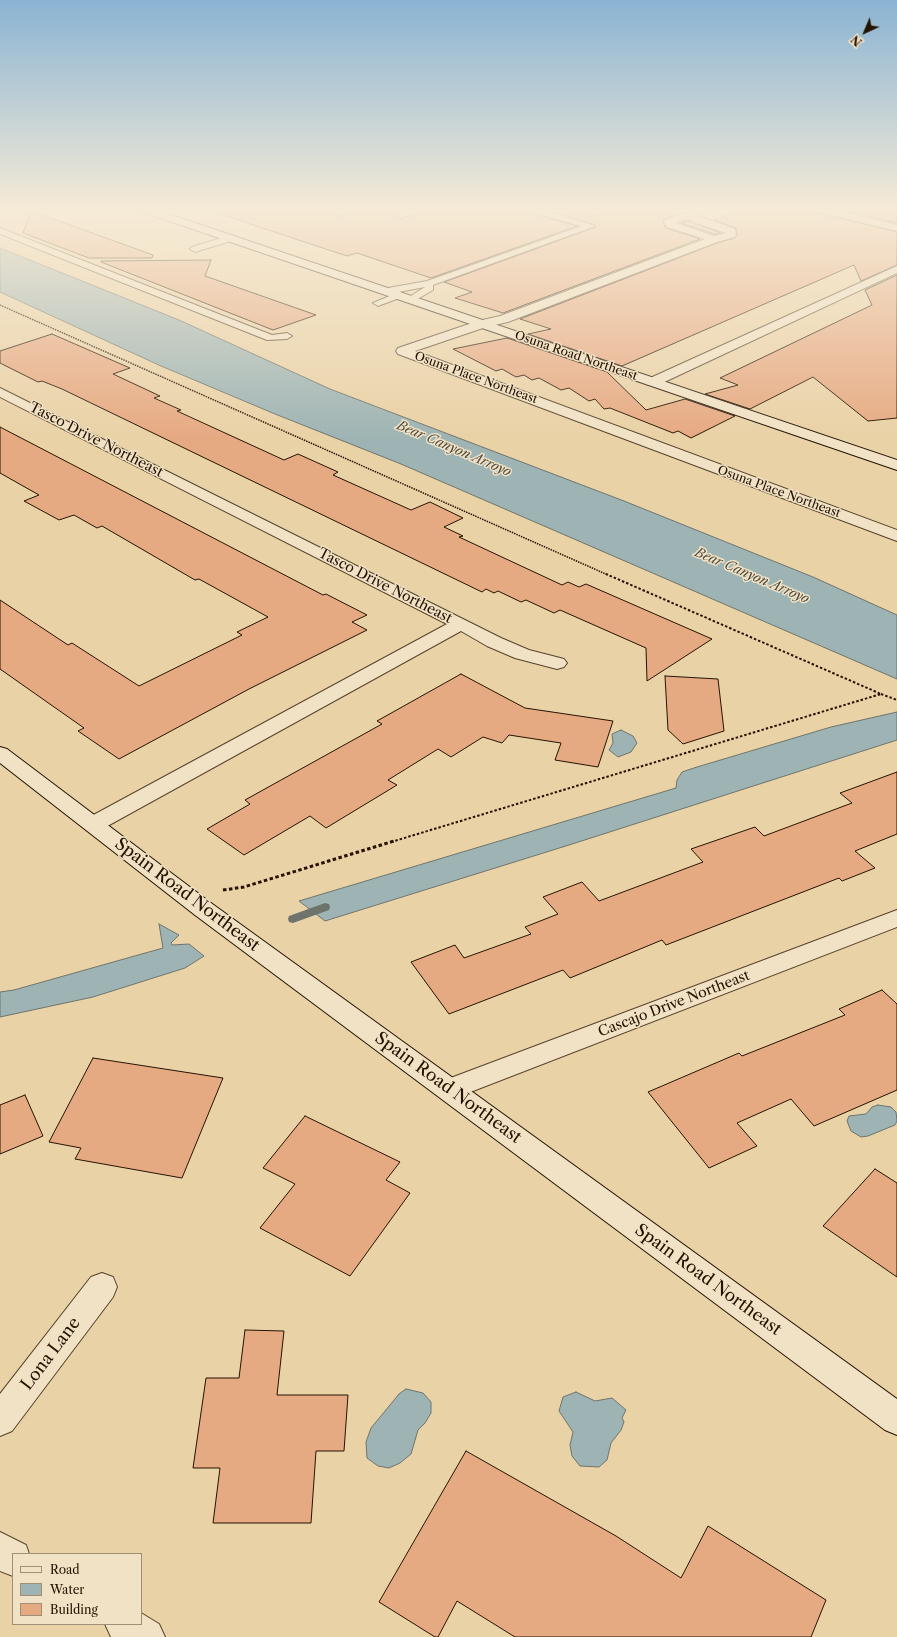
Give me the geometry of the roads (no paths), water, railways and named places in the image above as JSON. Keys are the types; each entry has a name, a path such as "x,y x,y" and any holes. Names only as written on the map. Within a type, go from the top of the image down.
{"street":[{"name":"Osuna Road Northeast","path":"368,284 897,465"},
{"name":"Osuna Place Northeast","path":"596,284 504,319 482,324 403,351 897,536"},
{"path":"653,382 864,284"},
{"name":"Tasco Drive Northeast","path":"0,392 461,624"},
{"path":"461,624 494,642 522,654 557,663"},
{"name":"Tasco Drive Northeast","path":"94,824 461,624"},
{"name":"Spain Road Northeast","path":"0,753 203,908 897,1419"},
{"name":"Cascajo Drive Northeast","path":"450,1089 897,918"},
{"name":"Lona Lane","path":"0,1420 102,1288"},
{"path":"0,1550 12,1557"},
{"path":"126,1625 146,1637"}],"lane":[{"path":"135,284 271,338 288,336"},
{"path":"378,304 419,284"},
{"path":"399,295 430,288 428,284"}],"water":[{"name":"Bear Canyon Arroyo","path":"0,284 90,284 179,320 330,389 624,501 813,577 897,615 897,679 401,464 275,414 161,366 0,292"},
{"path":"897,712 897,740 569,845 325,921 299,901 676,788 677,780 682,772 697,767 831,727"},
{"path":"621,730 633,736 637,743 631,752 618,757 609,750 613,743 612,734"},
{"path":"159,924 179,935 171,943 172,945 189,944 204,956 185,968 93,997 0,1017 0,992 14,990 163,948"},
{"path":"878,1105 891,1107 896,1112 897,1121 895,1125 868,1136 861,1137 851,1131 847,1121 849,1116 866,1114 872,1107"},
{"path":"406,1389 423,1393 431,1402 431,1413 425,1423 418,1430 411,1454 400,1463 389,1468 378,1466 367,1458 366,1442 371,1428 399,1394"},
{"path":"576,1392 595,1401 612,1398 626,1410 622,1418 624,1422 621,1430 611,1443 607,1460 599,1467 580,1466 572,1456 570,1445 573,1432 559,1411 563,1397"}],"waterway":[{"path":"293,919 325,907"}]}
